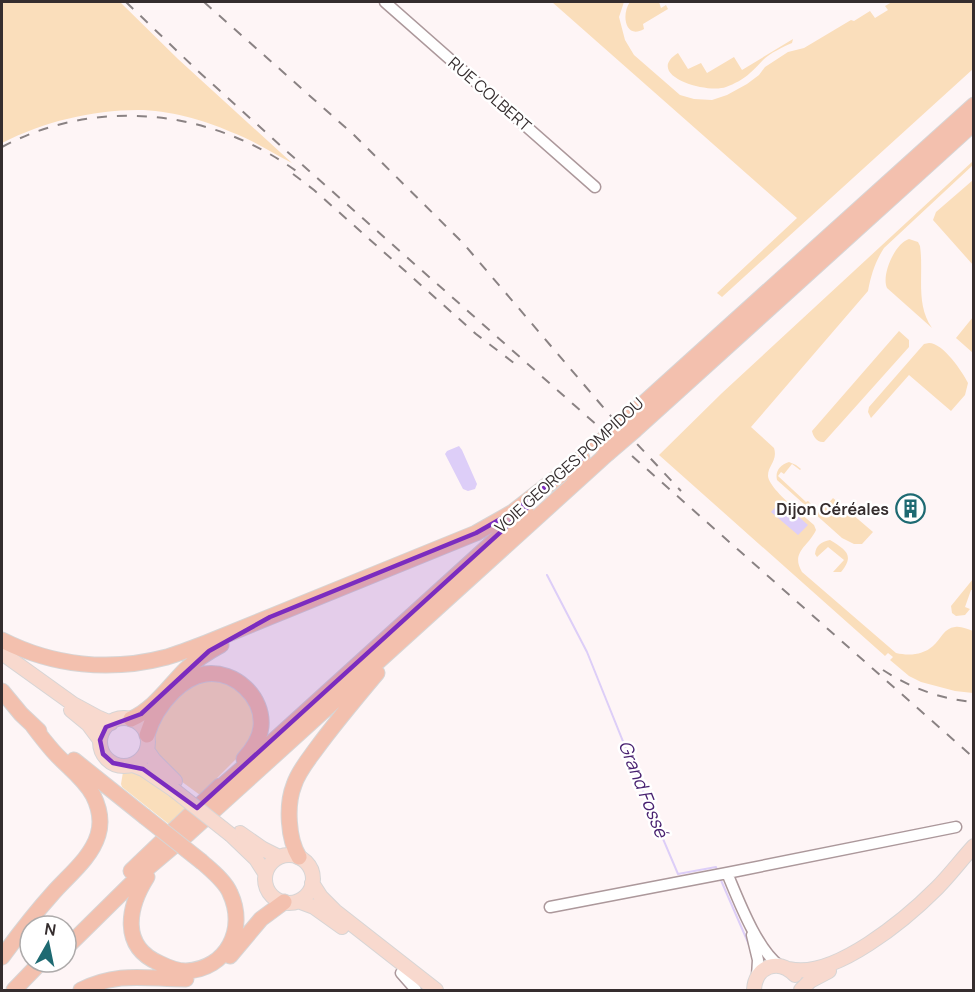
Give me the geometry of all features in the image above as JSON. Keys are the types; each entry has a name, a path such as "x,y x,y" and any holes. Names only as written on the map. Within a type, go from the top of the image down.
{"highway":[{"name":"VOIE GEORGES POMPIDOU","path":"630,425 974,105"},
{"name":"VOIE GEORGES POMPIDOU","path":"189,833 414,629 602,450 974,123"},
{"name":"VOIE GEORGES POMPIDOU","path":"214,793 522,516 582,458 602,450"},
{"path":"2,640 57,661 99,665 133,664 168,656 439,549 485,528 528,502 582,458"},
{"path":"131,719 141,714 201,657 270,617"},
{"path":"300,857 291,834 291,800 297,778 341,716 414,629"},
{"path":"78,923 214,793 247,756 258,739 261,728 260,712 250,692 242,684 229,677 214,674 197,676 188,680 167,698 153,719 147,742"},
{"path":"2,691 52,751 81,779 97,803 100,818 98,836 87,856 35,914 2,957"},
{"path":"33,726 53,744 144,816 202,862 222,881 230,893 237,925 229,947 212,963 186,971 169,968 149,959 137,947 132,933 131,920 138,891 147,877 189,833"},
{"path":"78,936 143,872 189,833"},
{"path":"81,990 98,983 139,976 185,979 201,976 219,967 229,958 269,912 291,902"},
{"path":"14,990 29,974"},
{"path":"27,990 42,974"}],"main road":[{"path":"2,653 73,704 111,723"},
{"path":"2,660 78,716 100,740 103,754 113,763 119,766 133,765 176,787 234,833 279,857"},
{"path":"100,740 106,727 124,718 141,725 154,760 176,787"},
{"path":"133,765 139,761 147,742"},
{"path":"234,833 265,873"},
{"path":"753,986 765,969 771,966 806,970 821,968 876,938 910,915 974,846"},
{"path":"800,990 810,981 864,952 941,890 974,853"},
{"path":"424,990 314,907 277,900 271,895 265,881 268,866 279,857 286,855 300,857 311,871 312,883 321,897 335,911 436,990"},
{"path":"291,902 307,894 312,883"},
{"path":"784,967 797,977 800,990"}],"street":[{"name":"RUE COLBERT","path":"385,2 595,187"},
{"path":"550,907 956,827"},
{"path":"727,873 749,923 766,953 784,967"},
{"path":"749,923 758,960 753,986"},
{"path":"401,973 416,990"}],"highlighted area":[{"path":"582,458 197,808 143,769 113,763 103,754 100,740 106,727 141,714 209,651 270,617 476,533 513,512"}],"shaded area":[{"path":"2,2 120,2 178,59 292,163 247,139 220,128 186,116 150,110 103,112 68,119 34,129 2,143"},
{"path":"552,2 624,2 619,17 625,40 634,55 680,95 694,99 712,100 727,95 747,84 765,67 788,52 804,48 870,11 875,18 888,10 885,6 892,2 973,2 973,69 722,297 717,293 797,218"},
{"path":"630,2 659,2 661,8 666,5 668,9 643,24 644,29 633,31 626,24 625,19"},
{"path":"793,39 792,43 769,55 745,77 726,87 706,88 693,85 682,81 668,69 669,61 678,53 688,69 701,63 707,73 734,57 742,70"},
{"path":"973,161 973,165 884,248 878,258 868,291 751,427 774,448 775,456 768,476 774,488 814,525 816,530 799,554 799,565 802,572 896,653 911,654 925,651 951,628 960,627 973,631 973,693 921,682 909,676 890,660 893,657 888,653 885,656 659,455 722,393"},
{"path":"973,180 973,265 933,220 936,212"},
{"path":"909,239 918,242 920,246 922,299 932,328 887,288 886,275 894,253"},
{"path":"973,317 973,353 956,338"},
{"path":"899,331 909,340 909,347 824,442 817,440 812,431"},
{"path":"924,344 934,344 952,358 968,383 965,395 951,411 909,375 871,418 868,412 869,407"},
{"path":"459,446 477,484 475,489 468,491 463,489 445,454"},
{"path":"789,462 801,469 792,464 784,474 781,472 778,476 820,513 833,498 840,504 838,506 842,510 845,508 873,532 862,544 854,544 842,538 777,480 779,469"},
{"path":"781,501 808,525 798,535 771,512"},
{"path":"830,540 847,553 847,561 841,572 833,572 844,560 828,547 817,557 815,554 820,544"},
{"path":"973,579 973,590 971,590 965,607 970,609 965,615 956,616 952,613 951,606"},
{"path":"218,679 244,693 254,713 254,730 247,748 200,795 170,773 152,751 152,730 160,714 192,683"},
{"path":"123,772 139,772 188,807 170,825 122,787"}],"waterway":[{"name":"Grand Fossé","path":"547,575 587,652 678,874 716,867 717,870"},
{"name":"Grand Fossé","path":"720,878 750,947"}],"railway":[{"path":"126,2 282,147 974,758"},
{"path":"204,2 354,135 463,243 609,414 681,491"},
{"path":"2,147 40,131 78,120 117,116 157,117 195,124 233,136 269,154 303,176"},
{"path":"293,174 476,334 514,363"},
{"path":"883,670 926,692 974,702"}],"place":[{"name":"Dijon Céréales","path":"910,509"}]}
